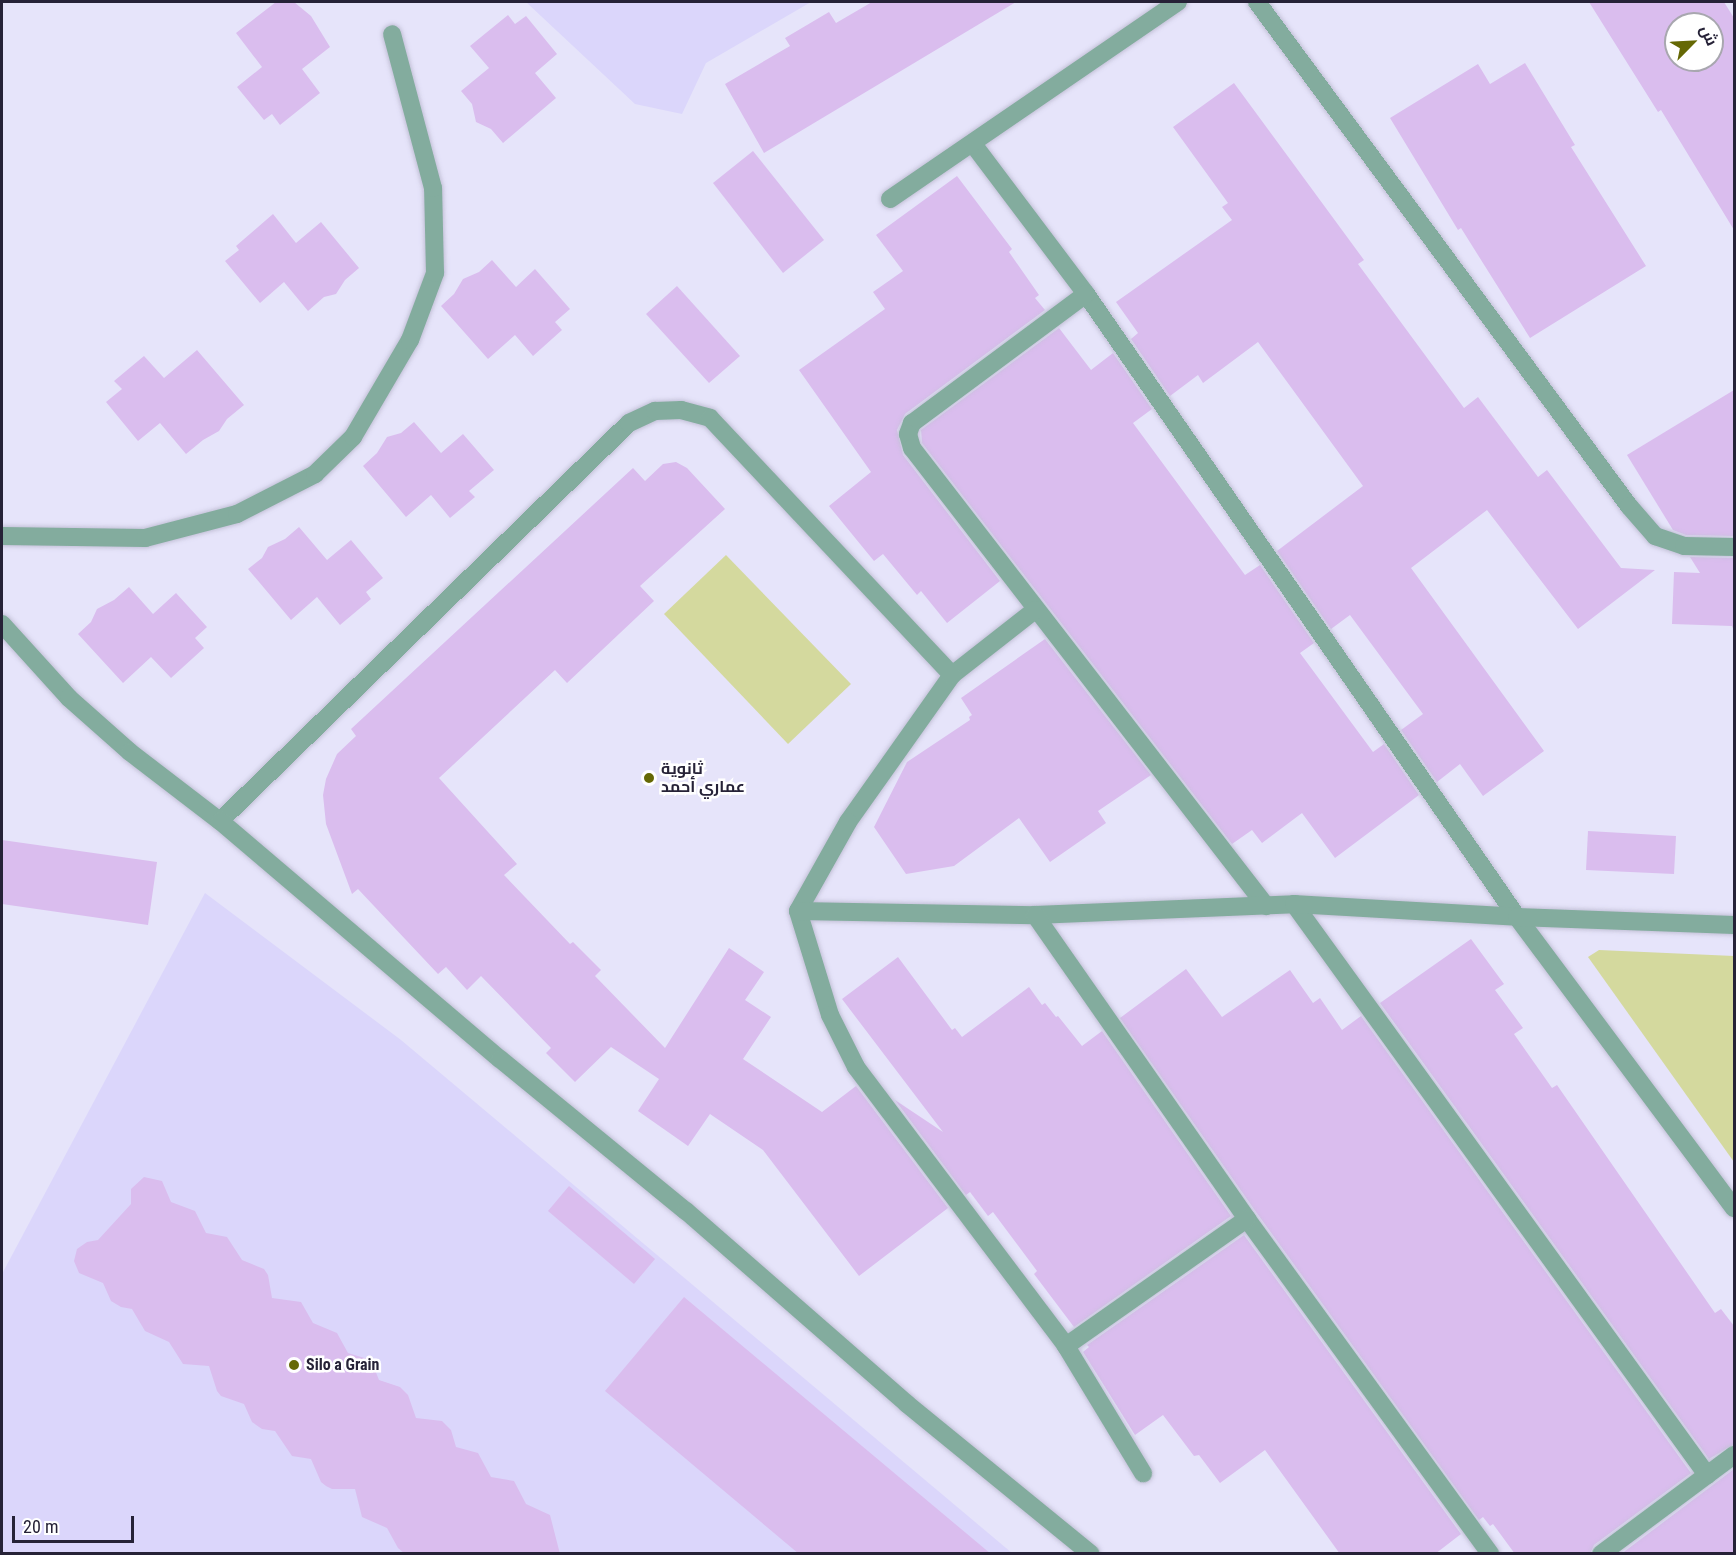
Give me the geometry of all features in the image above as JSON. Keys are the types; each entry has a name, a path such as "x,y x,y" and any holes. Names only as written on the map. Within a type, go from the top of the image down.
{"street":[{"path":"890,199 1178,2"},
{"path":"1257,2 1629,506 1655,536 1684,546 1734,547"},
{"path":"2,536 145,538 237,514 315,474 353,437 410,340 435,273 433,188 392,34"},
{"path":"973,144 1086,294 1517,917 1734,1208"},
{"path":"1086,294 912,423 908,434 912,448 1266,906"},
{"path":"220,821 629,423 655,411 681,410 710,418 952,675"},
{"path":"1035,610 952,675 848,822 798,911 830,1015 856,1068 1066,1346 1143,1473"},
{"path":"2,624 69,698 130,752 220,821 500,1059 686,1211 907,1404 1091,1554"},
{"path":"1294,904 1707,1475"},
{"path":"798,911 1035,915 1294,904 1517,917 1734,925"},
{"path":"1035,915 1248,1219 1490,1554"},
{"path":"1066,1346 1248,1219"},
{"path":"1601,1554 1734,1455"}],"shaded area":[{"path":"526,2 811,2 706,63 682,114 635,104"},
{"path":"205,893 401,1040 1012,1553 2,1554 2,1274"}],"green space":[{"path":"726,555 851,684 788,744 664,614"},
{"path":"1599,950 1734,956 1734,1162 1588,957"}],"building":[{"path":"276,2 294,2 311,16 330,47 302,69 320,93 280,125 272,114 264,120 237,87 262,67 236,33"},
{"path":"872,2 1016,2 764,153 725,84 790,46 785,38 829,12 836,23"},
{"path":"1589,2 1724,2 1734,18 1734,230 1661,110 1658,112"},
{"path":"508,15 515,24 526,16 557,54 535,73 556,98 503,143 491,129 476,122 472,104 461,91 489,68 470,46"},
{"path":"1525,63 1575,145 1571,147 1646,266 1530,338 1461,228 1458,230 1390,118 1478,64 1490,84"},
{"path":"1234,83 1364,260 1358,264 1464,408 1478,397 1538,477 1547,470 1621,568 1655,570 1578,629 1487,510 1411,568 1544,751 1483,796 1460,764 1437,782 1401,730 1423,714 1350,615 1331,629 1277,551 1363,486 1258,342 1203,383 1198,375 1170,396 1131,339 1138,333 1116,302 1232,220 1222,207 1228,203 1173,127"},
{"path":"753,151 824,240 783,273 713,183"},
{"path":"957,176 1012,249 1009,252 1039,295 1035,298 1045,310 905,414 897,430 903,455 1000,581 947,623 921,591 917,595 883,554 874,561 829,506 871,472 799,370 885,309 873,292 903,271 876,235"},
{"path":"273,214 296,243 321,222 359,268 345,280 336,294 324,297 308,311 284,282 260,303 225,261 239,250 236,246"},
{"path":"492,260 516,287 535,269 570,309 555,322 562,330 533,356 515,335 488,359 441,306 454,294 463,279 479,272"},
{"path":"677,286 740,356 709,383 646,314"},
{"path":"1059,328 1091,370 1113,353 1152,409 1133,423 1245,575 1260,565 1314,643 1300,653 1373,752 1384,744 1419,795 1335,858 1302,813 1262,843 1252,830 1232,844 922,443 921,430"},
{"path":"197,350 244,405 227,419 219,431 186,454 160,423 138,441 106,402 122,389 114,381 144,356 164,378"},
{"path":"1734,390 1734,536 1686,535 1673,530 1627,455"},
{"path":"414,422 441,453 463,434 494,470 469,491 475,497 450,518 431,495 406,517 363,466 377,453 387,437 401,433"},
{"path":"676,462 687,468 725,509 640,586 654,601 567,683 555,670 439,778 517,864 504,875 570,944 573,942 601,970 595,976 665,1048 729,948 764,972 745,1000 771,1017 743,1059 822,1112 856,1086 948,1208 859,1276 763,1150 710,1114 688,1146 638,1111 659,1079 611,1047 575,1082 546,1053 551,1048 481,976 467,990 446,967 438,974 358,889 352,894 326,824 323,795 326,779 337,754 356,736 351,729 633,468 645,481 663,464"},
{"path":"299,527 327,560 351,540 383,578 366,592 371,599 340,625 317,597 291,620 248,569 262,558 268,547 285,539"},
{"path":"1690,557 1734,558 1734,631 1732,626 1672,624 1674,572 1700,573"},
{"path":"129,587 153,614 176,593 207,627 195,638 204,648 171,678 151,657 123,683 78,634 91,622 97,609 114,600"},
{"path":"1045,639 1151,775 1098,811 1106,823 1050,862 1019,818 954,866 906,874 874,827 907,762 970,720 969,717 972,715 961,698"},
{"path":"1588,831 1676,836 1674,874 1586,870"},
{"path":"2,840 157,862 148,925 2,904"},
{"path":"1471,939 1504,984 1495,990 1523,1028 1514,1034 1552,1088 1557,1085 1715,1313 1721,1309 1734,1326 1734,1444 1709,1459 1380,1003"},
{"path":"898,957 952,1030 955,1028 962,1037 1029,987 1042,1005 1045,1003 1056,1017 1058,1016 1082,1046 1102,1031 1231,1216 1074,1327 1034,1274 1037,1271 993,1212 988,1216 970,1192 966,1195 895,1100 943,1132 842,999"},
{"path":"1186,969 1222,1017 1290,970 1313,1003 1320,998 1342,1030 1361,1016 1691,1473 1594,1545 1590,1554 1515,1554 1493,1524 1490,1526 1483,1517 1479,1520 1256,1212 1120,1018"},
{"name":"Silo a Grain","path":"144,1177 162,1181 171,1202 195,1211 206,1233 227,1237 242,1260 264,1269 268,1275 272,1298 301,1302 313,1323 337,1333 348,1353 371,1360 379,1380 400,1387 408,1395 416,1418 442,1421 451,1430 456,1447 478,1453 491,1477 514,1481 526,1504 550,1515 560,1554 405,1554 398,1548 387,1528 362,1517 355,1489 332,1489 326,1486 321,1482 311,1459 292,1456 275,1431 262,1429 252,1422 244,1404 221,1396 217,1391 209,1366 183,1364 169,1342 145,1331 132,1309 121,1307 111,1301 103,1283 79,1273 74,1261 77,1249 87,1242 98,1240 131,1204 131,1189"},
{"path":"569,1186 655,1259 634,1284 548,1211"},
{"path":"1244,1235 1461,1534 1435,1554 1340,1554 1265,1450 1220,1483 1199,1455 1194,1456 1163,1415 1135,1435 1083,1352 1089,1347 1087,1345"},
{"path":"684,1297 991,1554 799,1554 605,1391"},
{"path":"1734,1469 1734,1554 1621,1554"}],"place":[{"name":"ثانوية عماري أحمد","path":"649,778"},
{"name":"Silo a Grain","path":"294,1365"}]}
